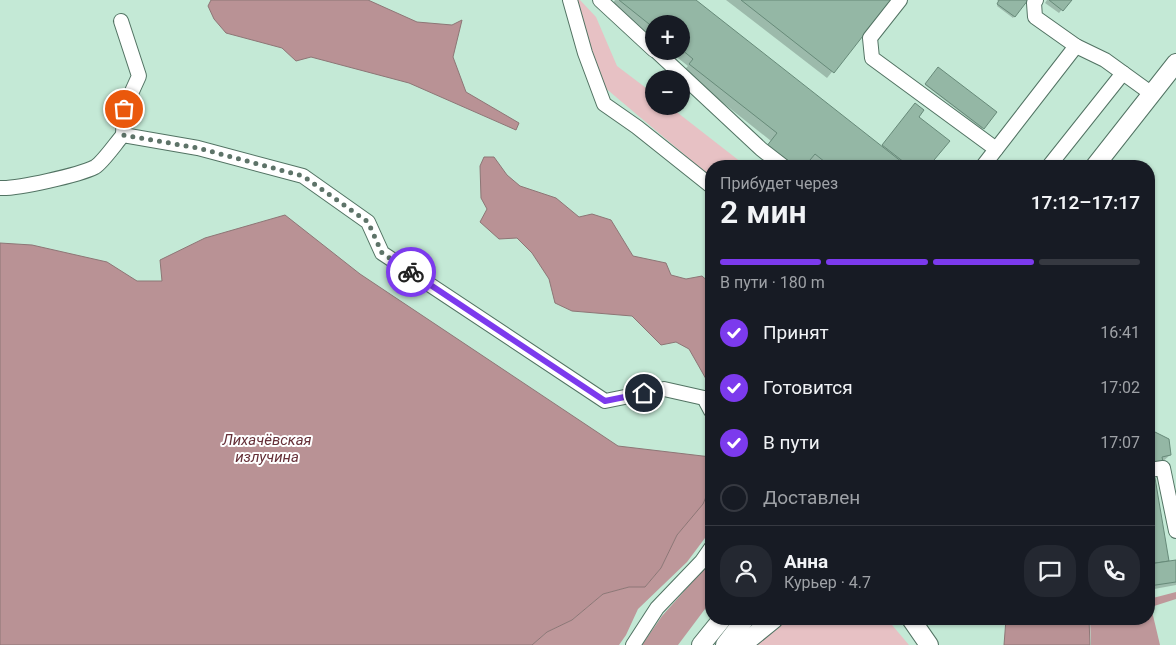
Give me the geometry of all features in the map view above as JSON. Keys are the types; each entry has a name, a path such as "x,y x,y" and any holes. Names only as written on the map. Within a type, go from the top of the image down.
{"main road":[{"path":"1100,160 1176,63"},
{"path":"701,645 717,625"},
{"path":"725,645 740,625"},
{"path":"742,645 767,625"}],"lane":[{"path":"570,0 585,53 604,104 637,127 705,181"},
{"path":"600,0 645,41"},
{"path":"900,0 870,38 872,58 996,149"},
{"path":"1036,0 1034,4 1035,17 1076,46 1105,60 1152,94"},
{"path":"0,188 11,188 70,175 96,166 123,135 124,109 139,76 120,21"},
{"path":"988,160 1076,46"},
{"path":"666,60 775,160"},
{"path":"1054,160 1123,73"},
{"path":"123,135 198,148 303,176 368,222 382,253 605,401 664,389 704,398 705,400"},
{"path":"1155,469 1163,468 1170,474 1176,531"},
{"path":"633,645 657,608 705,557"}],"shaded area":[{"path":"574,0 580,0 596,17 617,66 645,87 645,115 681,115 738,160 705,160 705,172 603,86"},
{"path":"705,498 705,538 687,562 638,609 626,635 619,645 532,645 547,632 572,620 603,594 629,587 645,587 661,568 677,535"},
{"path":"705,568 705,609 678,645 642,645 662,616"},
{"path":"1176,592 1176,599 1155,606 1155,597"},
{"path":"1155,624 1160,645 1091,645 1090,625"},
{"path":"778,625 892,625 909,645 752,645"}],"water":[{"path":"211,0 368,0 417,22 452,25 462,20 453,57 466,92 519,123 516,130 409,83 311,57 296,61 282,48 226,33 214,19 208,6"},
{"path":"484,157 494,157 507,175 520,186 556,198 579,217 592,214 611,220 633,256 666,263 671,275 686,279 702,276 705,279 705,377 689,349 676,342 661,345 632,316 572,311 555,303 549,279 532,253 517,238 499,239 480,222 487,209 481,198 480,166"},
{"name":"Лихачёвская излучина","path":"285,215 360,274 618,446 705,456 705,499 703,504 677,535 661,568 645,587 629,587 603,594 572,620 547,632 532,645 0,645 0,243 32,245 107,262 137,281 162,281 160,260 205,238"},
{"path":"1006,625 1089,625 1090,645 1004,645"}],"building":[{"path":"619,0 696,0 899,160 822,160 815,154 810,160 783,160 766,147 777,133 689,64 693,59 690,56 690,15 645,15 645,21"},
{"path":"741,0 891,0 834,73"},
{"path":"999,0 1028,0 1015,17 997,4"},
{"path":"1049,0 1072,0 1063,11"},
{"path":"938,67 997,112 984,129 925,84"},
{"path":"915,103 924,110 919,117 950,141 934,160 901,160 882,145"},
{"path":"1155,432 1169,439 1171,455 1162,457 1164,466 1155,468"},
{"path":"1155,478 1169,561 1155,563"},
{"path":"1176,560 1176,582 1155,585 1155,563"}],"way so far":[{"path":"124,109 123,135 198,148 303,176 368,222 382,253 411,272"}],"route":[{"path":"411,272 605,401 644,393"}]}
